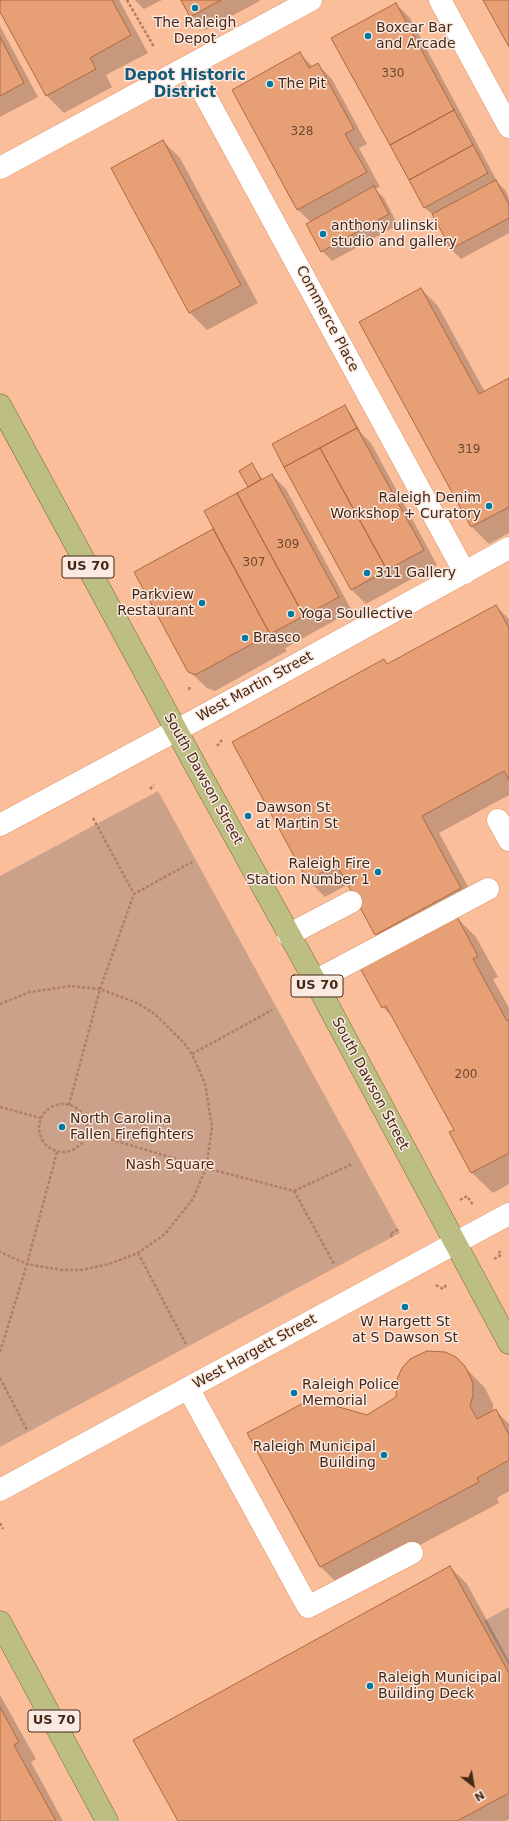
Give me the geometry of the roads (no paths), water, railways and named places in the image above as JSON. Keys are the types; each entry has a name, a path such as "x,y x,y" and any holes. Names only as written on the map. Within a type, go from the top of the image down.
{"main road":[{"name":"South Dawson Street","path":"0,405 509,1343"},
{"name":"US 70","path":"0,1622 107,1821"}],"street":[{"path":"0,168 311,0"},
{"path":"440,0 509,127"},
{"name":"Commerce Place","path":"189,66 465,573"},
{"name":"West Martin Street","path":"0,825 509,548"},
{"path":"498,820 509,840"},
{"path":"314,982 488,889"},
{"path":"288,935 351,902"},
{"name":"West Hargett Street","path":"0,1490 509,1214"},
{"path":"188,1388 308,1607 412,1553"}],"place":[{"name":"The Raleigh Depot","path":"195,8"},
{"name":"Boxcar Bar and Arcade","path":"368,36"},
{"name":"The Pit","path":"270,84"},
{"name":"anthony ulinski studio and gallery","path":"323,234"},
{"name":"Raleigh Denim Workshop + Curatory","path":"489,506"},
{"name":"311 Gallery","path":"367,573"},
{"name":"Parkview Restaurant","path":"202,603"},
{"name":"Yoga Soullective","path":"291,614"},
{"name":"Brasco","path":"245,638"},
{"name":"Dawson St at Martin St","path":"248,816"},
{"name":"Raleigh Fire Station Number 1","path":"378,872"},
{"name":"North Carolina Fallen Firefighters","path":"62,1127"},
{"name":"W Hargett St at S Dawson St","path":"405,1307"},
{"name":"Raleigh Police Memorial","path":"294,1393"},
{"name":"Raleigh Municipal Building","path":"384,1455"},
{"name":"Raleigh Municipal Building Deck","path":"370,1686"}],"district":[{"name":"Depot Historic District","path":"185,84"}],"park label":[{"name":"Nash Square","path":"170,1165"}]}
